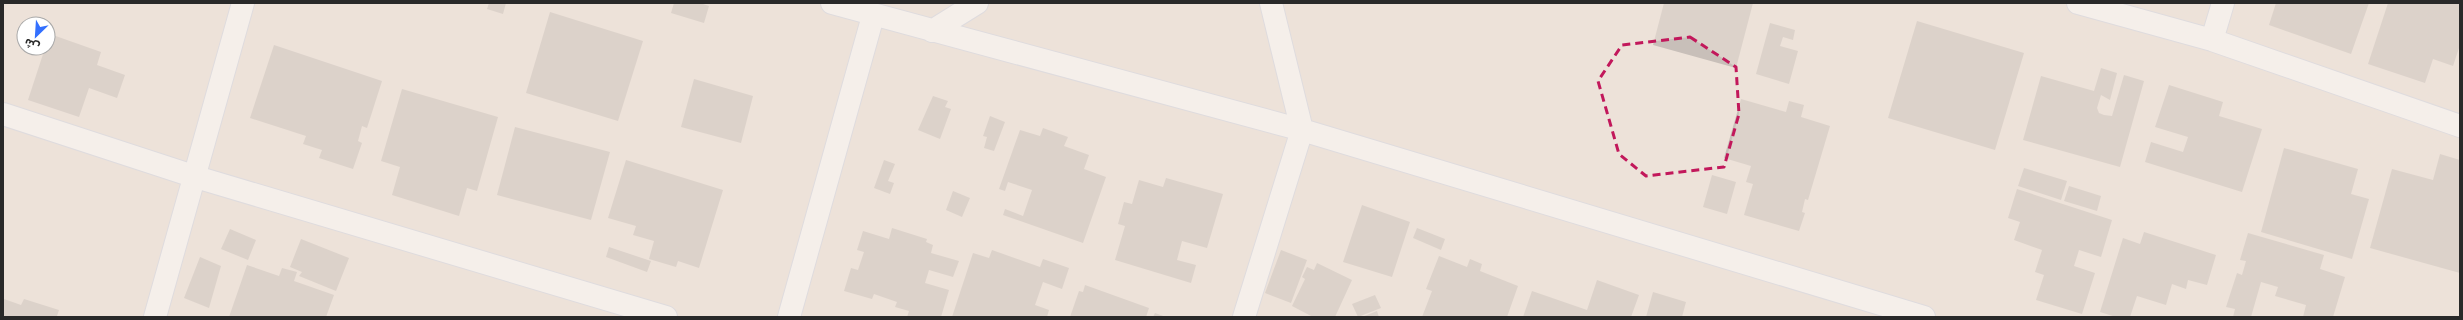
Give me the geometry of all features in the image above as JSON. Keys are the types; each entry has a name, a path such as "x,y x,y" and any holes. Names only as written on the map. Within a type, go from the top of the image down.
{"street":[{"path":"155,317 196,177 243,3"},
{"path":"832,3 873,16 1302,130 1924,317"},
{"path":"932,31 976,3"},
{"path":"1244,317 1302,130 1271,3"},
{"path":"2078,3 2212,40 2460,126"},
{"path":"2212,40 2223,3"},
{"path":"788,317 873,16"},
{"path":"3,114 196,177 666,317"}],"highlighted area":[{"path":"1690,37 1736,67 1739,114 1724,167 1646,176 1619,154 1598,81 1622,45"}],"building":[{"path":"489,3 506,3 503,14 487,9"},
{"path":"674,3 700,3 709,6 704,23 671,13"},
{"path":"1664,3 1753,3 1736,68 1653,45"},
{"path":"2276,3 2369,3 2351,54 2269,25"},
{"path":"2388,3 2460,3 2460,45 2453,66 2433,59 2425,83 2368,64"},
{"path":"550,12 643,41 618,121 526,93"},
{"path":"1917,21 2024,53 1995,150 1888,118"},
{"path":"1770,23 1795,30 1793,40 1783,37 1780,46 1798,51 1789,84 1756,74"},
{"path":"56,36 101,52 97,65 125,75 117,98 89,88 79,117 28,100 42,56 56,56"},
{"path":"274,45 382,81 367,128 362,126 358,141 362,143 353,169 319,158 322,150 303,144 306,136 250,118"},
{"path":"2101,68 2117,73 2110,100 2101,95 2097,108 2099,113 2104,115 2112,116 2124,75 2144,81 2120,167 2023,140 2041,76 2094,91"},
{"path":"694,79 753,96 741,143 681,127"},
{"path":"2169,85 2223,102 2219,116 2262,129 2242,192 2145,162 2151,142 2183,152 2188,137 2155,127"},
{"path":"402,89 498,117 477,191 467,188 459,216 392,195 400,167 381,161"},
{"path":"933,96 948,101 945,107 951,109 940,139 918,130"},
{"path":"1741,99 1786,112 1789,101 1804,105 1801,117 1830,126 1808,200 1805,199 1802,212 1805,213 1799,231 1744,215 1753,184 1746,182 1751,166 1724,158"},
{"path":"990,116 1005,122 994,151 984,148 987,137 983,136"},
{"path":"515,127 610,152 591,220 497,195"},
{"path":"1043,128 1068,137 1064,146 1089,155 1084,169 1106,177 1083,243 1003,215 1005,209 1023,216 1032,190 1008,182 1005,191 999,189 1020,130 1040,136"},
{"path":"2284,148 2358,169 2351,194 2369,199 2352,259 2261,232"},
{"path":"2440,154 2460,160 2460,273 2370,248 2392,169 2433,180"},
{"path":"626,160 723,190 699,268 678,261 676,267 649,259 654,241 633,235 636,226 608,218"},
{"path":"884,160 895,164 888,181 894,183 890,194 874,188"},
{"path":"2024,168 2067,181 2061,200 2018,186"},
{"path":"1712,175 1736,182 1727,214 1703,207"},
{"path":"1166,178 1223,194 1207,248 1182,241 1177,260 1196,265 1191,283 1115,260 1125,226 1118,224 1124,202 1132,204 1139,180 1163,187"},
{"path":"2069,186 2101,196 2097,211 2064,201"},
{"path":"2017,189 2112,220 2101,257 2079,250 2074,266 2095,273 2082,314 2036,300 2044,275 2035,272 2042,250 2014,240 2020,222 2008,218"},
{"path":"953,191 970,198 962,217 946,210"},
{"path":"1362,205 1410,222 1392,277 1343,262"},
{"path":"892,228 927,239 926,242 933,245 931,253 959,261 953,277 929,270 925,283 949,290 941,317 907,317 909,311 895,307 897,302 874,294 872,299 844,291 851,268 858,270 864,252 857,250 863,231 889,239"},
{"path":"1417,228 1445,239 1441,250 1413,238"},
{"path":"230,229 256,240 248,260 221,249"},
{"path":"2144,232 2216,255 2207,285 2188,280 2186,289 2172,284 2166,305 2137,296 2130,317 2116,317 2100,312 2123,238 2140,244"},
{"path":"2248,233 2324,255 2320,269 2345,277 2333,317 2303,317 2306,305 2275,296 2278,287 2261,282 2251,317 2233,317 2235,309 2226,307 2237,273 2242,275 2246,261 2240,260"},
{"path":"301,239 349,258 336,291 299,276 302,272 290,267"},
{"path":"609,247 651,261 647,272 606,257"},
{"path":"992,250 1040,267 1043,259 1069,268 1062,289 1043,282 1035,305 1049,310 1047,317 952,317 973,253 989,258"},
{"path":"1281,250 1307,260 1291,303 1265,293"},
{"path":"1439,256 1467,267 1470,259 1482,264 1480,271 1518,286 1507,317 1422,317 1432,291 1426,289"},
{"path":"200,257 221,266 209,308 184,298"},
{"path":"1317,263 1352,280 1335,317 1313,317 1292,306 1305,279 1302,277 1307,267 1314,270"},
{"path":"247,265 279,276 282,268 297,272 294,281 334,295 326,317 229,317"},
{"path":"1597,280 1639,295 1631,317 1523,317 1532,291 1587,310"},
{"path":"1085,285 1149,308 1146,317 1070,317 1079,291 1083,292"},
{"path":"1653,292 1686,302 1682,317 1646,317"},
{"path":"1375,295 1381,308 1358,317 1352,304"},
{"path":"4,299 21,305 24,299 59,310 57,316 60,317 3,317"},
{"path":"1377,311 1379,317 1362,317"},
{"path":"1155,313 1166,317 1153,317"}]}
